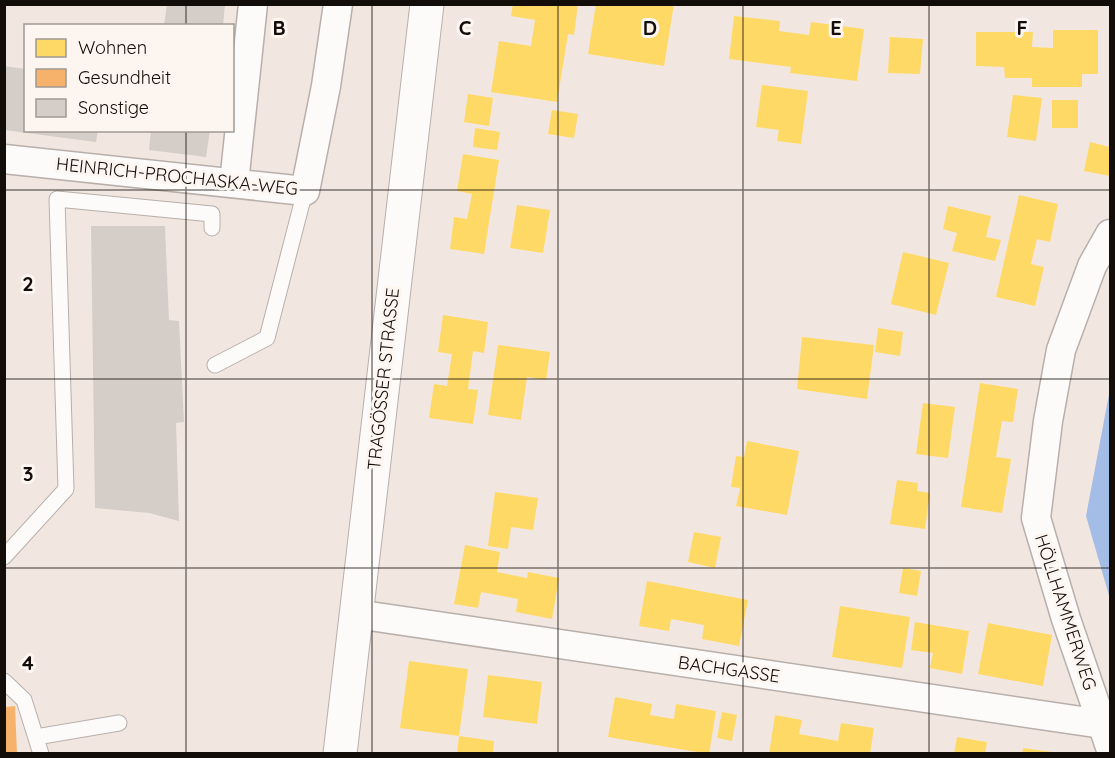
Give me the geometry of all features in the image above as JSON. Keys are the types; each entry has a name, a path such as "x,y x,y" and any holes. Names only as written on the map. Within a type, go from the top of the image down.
{"main road":[{"name":"TRAGÖSSER STRASSE","path":"340,753 427,4"}],"street":[{"path":"234,183 253,4"},
{"name":"HEINRICH-PROCHASKA-WEG","path":"4,159 305,191 327,86 338,4"},
{"name":"HÖLLHAMMERWEG","path":"1106,736 1066,619 1036,518 1048,421 1062,350 1092,266 1110,234"},
{"name":"BACHGASSE","path":"356,614 1106,736"}],"lane":[{"path":"215,365 267,339 305,191"},
{"path":"4,557 66,489 57,199 212,214 212,228"},
{"path":"4,681 24,699 41,753"},
{"path":"36,737 119,723"}],"water":[{"path":"1110,389 1110,599 1086,516"}],"building: Wohnen":[{"path":"513,4 578,4 574,35 568,34 557,102 491,92 499,41 531,46 535,20 511,16"},
{"path":"596,4 674,4 664,66 588,54"},
{"path":"734,16 780,21 779,31 809,35 811,22 864,29 857,81 790,73 791,67 729,59"},
{"path":"1053,30 1098,30 1098,74 1082,74 1082,87 1032,87 1032,78 1005,78 1004,67 976,66 976,32 1033,32 1032,47 1053,48"},
{"path":"890,37 923,39 920,74 888,73"},
{"path":"762,85 808,91 801,144 777,141 779,130 756,127"},
{"path":"468,94 493,98 489,126 464,122"},
{"path":"1013,95 1042,98 1036,141 1007,137"},
{"path":"1052,100 1078,100 1078,128 1052,128"},
{"path":"552,110 578,114 574,138 548,134"},
{"path":"475,128 500,132 497,150 473,147"},
{"path":"1090,142 1110,147 1110,176 1084,171"},
{"path":"463,154 499,160 484,254 450,249 454,217 467,219 472,194 457,191"},
{"path":"1019,195 1058,204 1050,242 1037,239 1031,264 1044,267 1035,306 996,297"},
{"path":"517,205 550,210 543,253 510,248"},
{"path":"948,206 991,216 986,237 1001,240 995,261 952,251 957,233 943,229"},
{"path":"903,252 949,263 936,315 891,304"},
{"path":"443,315 488,322 484,353 473,351 468,389 478,390 473,424 429,418 434,384 447,386 452,354 438,352"},
{"path":"878,328 903,332 900,356 875,352"},
{"path":"802,337 874,345 867,399 797,389"},
{"path":"498,345 550,352 546,380 527,377 521,420 488,415"},
{"path":"980,383 1018,389 1013,422 1002,421 996,457 1011,459 1002,513 961,507"},
{"path":"923,403 955,407 948,458 916,454"},
{"path":"747,441 799,451 787,515 736,506 740,488 731,487 736,456 744,457"},
{"path":"897,480 918,483 917,491 930,493 925,529 890,524"},
{"path":"495,492 538,498 533,530 511,527 508,549 488,546"},
{"path":"694,532 721,537 715,568 688,562"},
{"path":"465,545 500,552 497,572 527,578 528,572 559,578 552,619 516,612 518,599 481,592 478,608 454,604"},
{"path":"903,568 921,571 917,596 899,593"},
{"path":"647,581 748,600 739,646 702,639 704,625 671,619 669,631 639,626"},
{"path":"840,606 910,617 902,668 832,657"},
{"path":"915,622 969,631 962,674 930,668 933,653 911,650"},
{"path":"988,623 1052,635 1043,686 978,674"},
{"path":"409,661 468,669 459,736 400,728"},
{"path":"488,675 542,682 537,724 483,717"},
{"path":"615,697 652,704 650,715 674,719 676,704 716,711 709,754 608,737"},
{"path":"722,712 737,715 732,741 717,738"},
{"path":"775,715 802,720 799,734 838,741 841,723 874,728 870,754 769,754"},
{"path":"459,736 494,741 493,754 457,754"},
{"path":"957,737 987,742 985,754 954,754"},
{"path":"1023,748 1052,752 1052,754 1022,754"}],"building: Gesundheit":[{"path":"15,706 17,754 4,754 4,707"}],"building: Sonstige":[{"path":"167,4 225,4 223,24 164,24"},
{"path":"4,66 24,69 24,132 98,132 96,142 4,130"},
{"path":"151,132 210,132 206,157 149,150"},
{"path":"91,226 165,226 169,320 179,321 184,422 176,423 179,521 149,513 95,508"}]}
